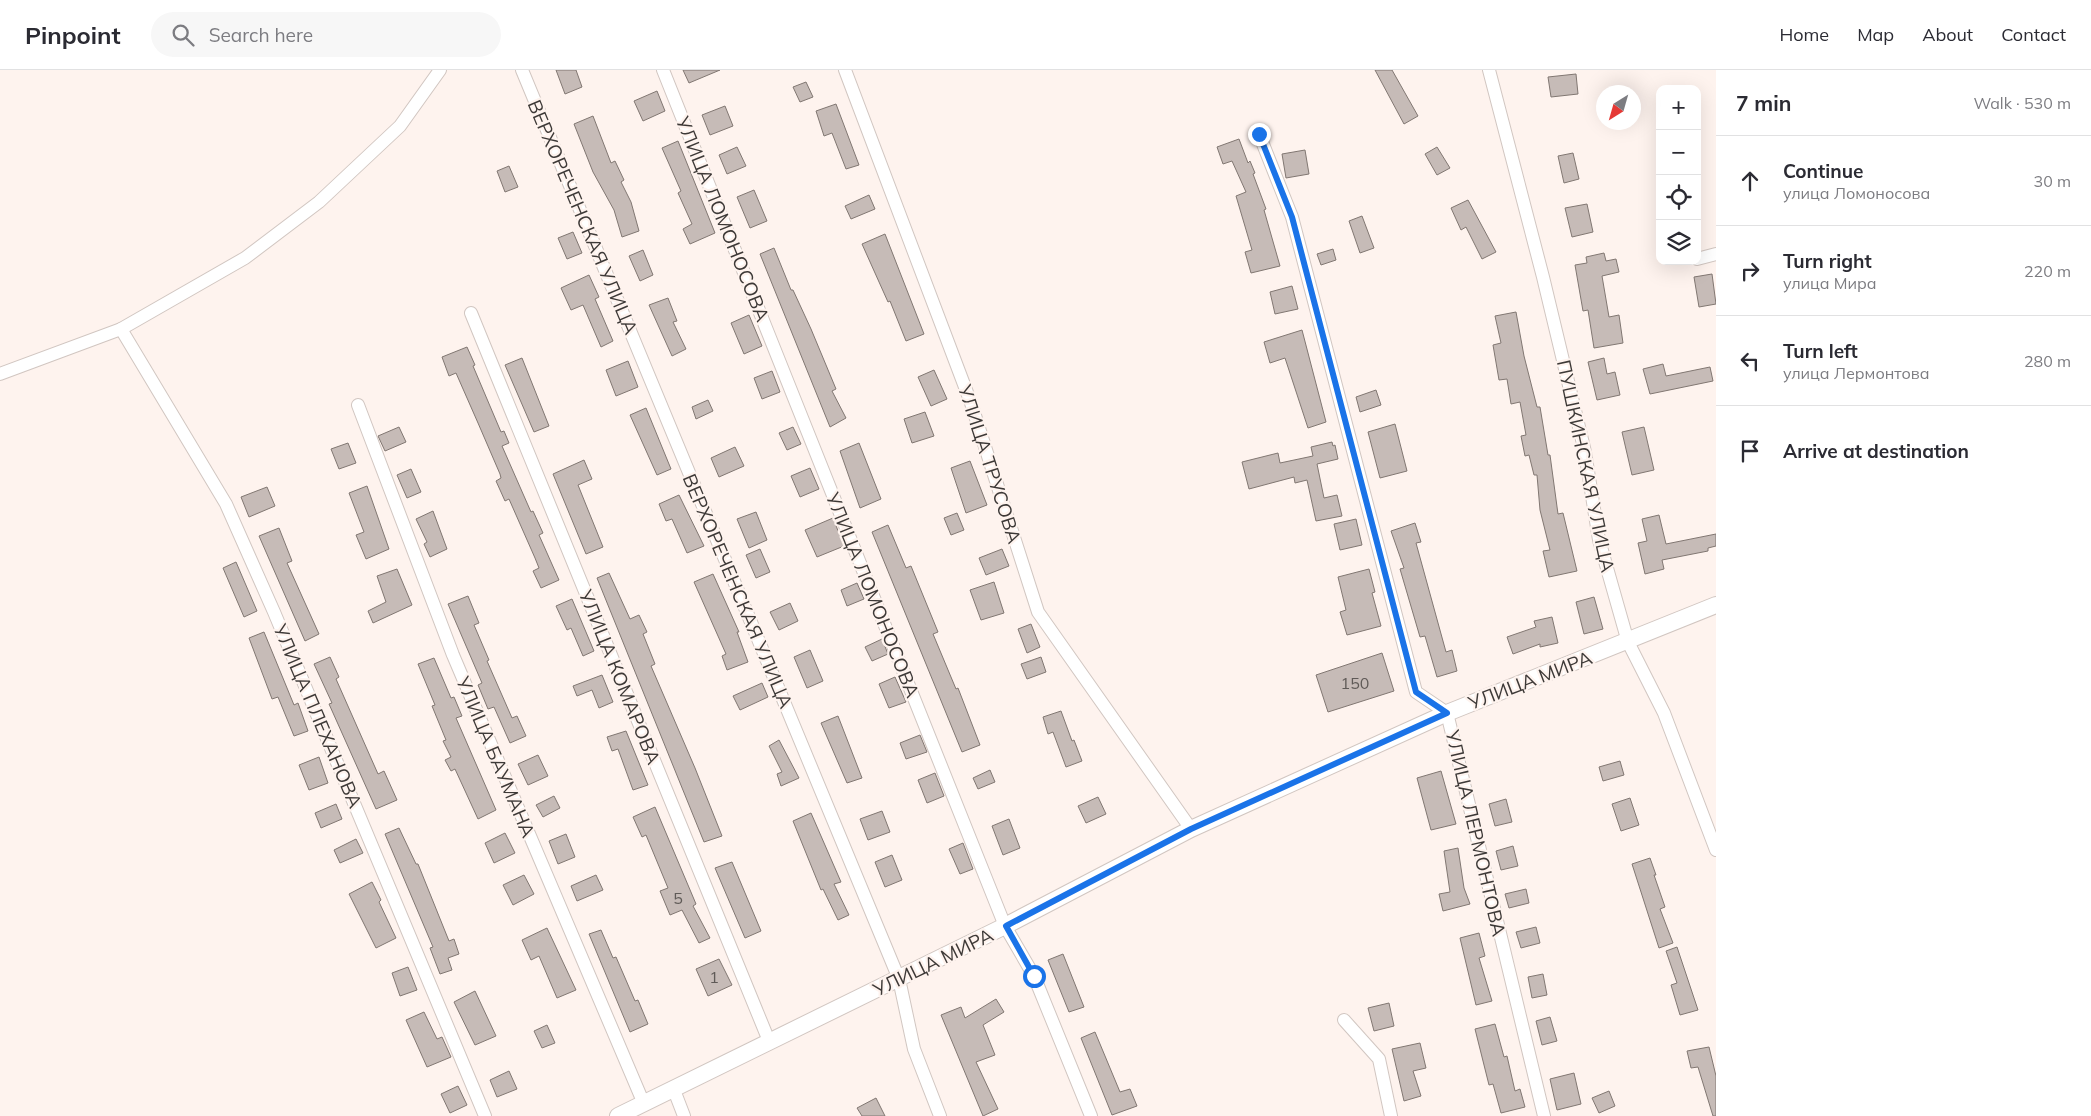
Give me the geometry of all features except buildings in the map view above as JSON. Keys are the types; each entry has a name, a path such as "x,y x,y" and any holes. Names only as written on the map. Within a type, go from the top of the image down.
{"street":[{"path":"0,374 121,330 245,258 319,202 400,126 440,70"},
{"name":"ВЕРХОРЕЧЕНСКАЯ УЛИЦА","path":"522,70 899,979 914,1049 940,1116"},
{"name":"УЛИЦА ЛОМОНОСОВА","path":"663,70 1006,926 1034,976 1091,1116"},
{"name":"УЛИЦА ТРУСОВА","path":"845,70 971,403 1038,612 1191,829"},
{"name":"ПУШКИНСКАЯ УЛИЦА","path":"1488,70 1543,277 1584,452 1599,540 1628,642 1664,712 1716,850"},
{"name":"УЛИЦА ЛЕРМОНТОВА","path":"1259,134 1292,217 1416,692 1447,713 1544,1116"},
{"path":"1701,257 1716,254"},
{"name":"УЛИЦА КОМАРОВА","path":"471,313 769,1041"},
{"name":"УЛИЦА ПЛЕХАНОВА","path":"121,330 226,504 274,612 485,1116"},
{"name":"УЛИЦА БАУМАНА","path":"358,405 453,655 644,1104"},
{"name":"УЛИЦА МИРА","path":"618,1116 1006,926 1191,829 1447,713 1628,642 1716,605"},
{"path":"1344,1020 1379,1060 1391,1116"},
{"path":"674,1090 684,1116"}],"route":[{"path":"1034,976 1006,926 1191,829 1447,713 1416,692 1292,217 1259,134"}]}
